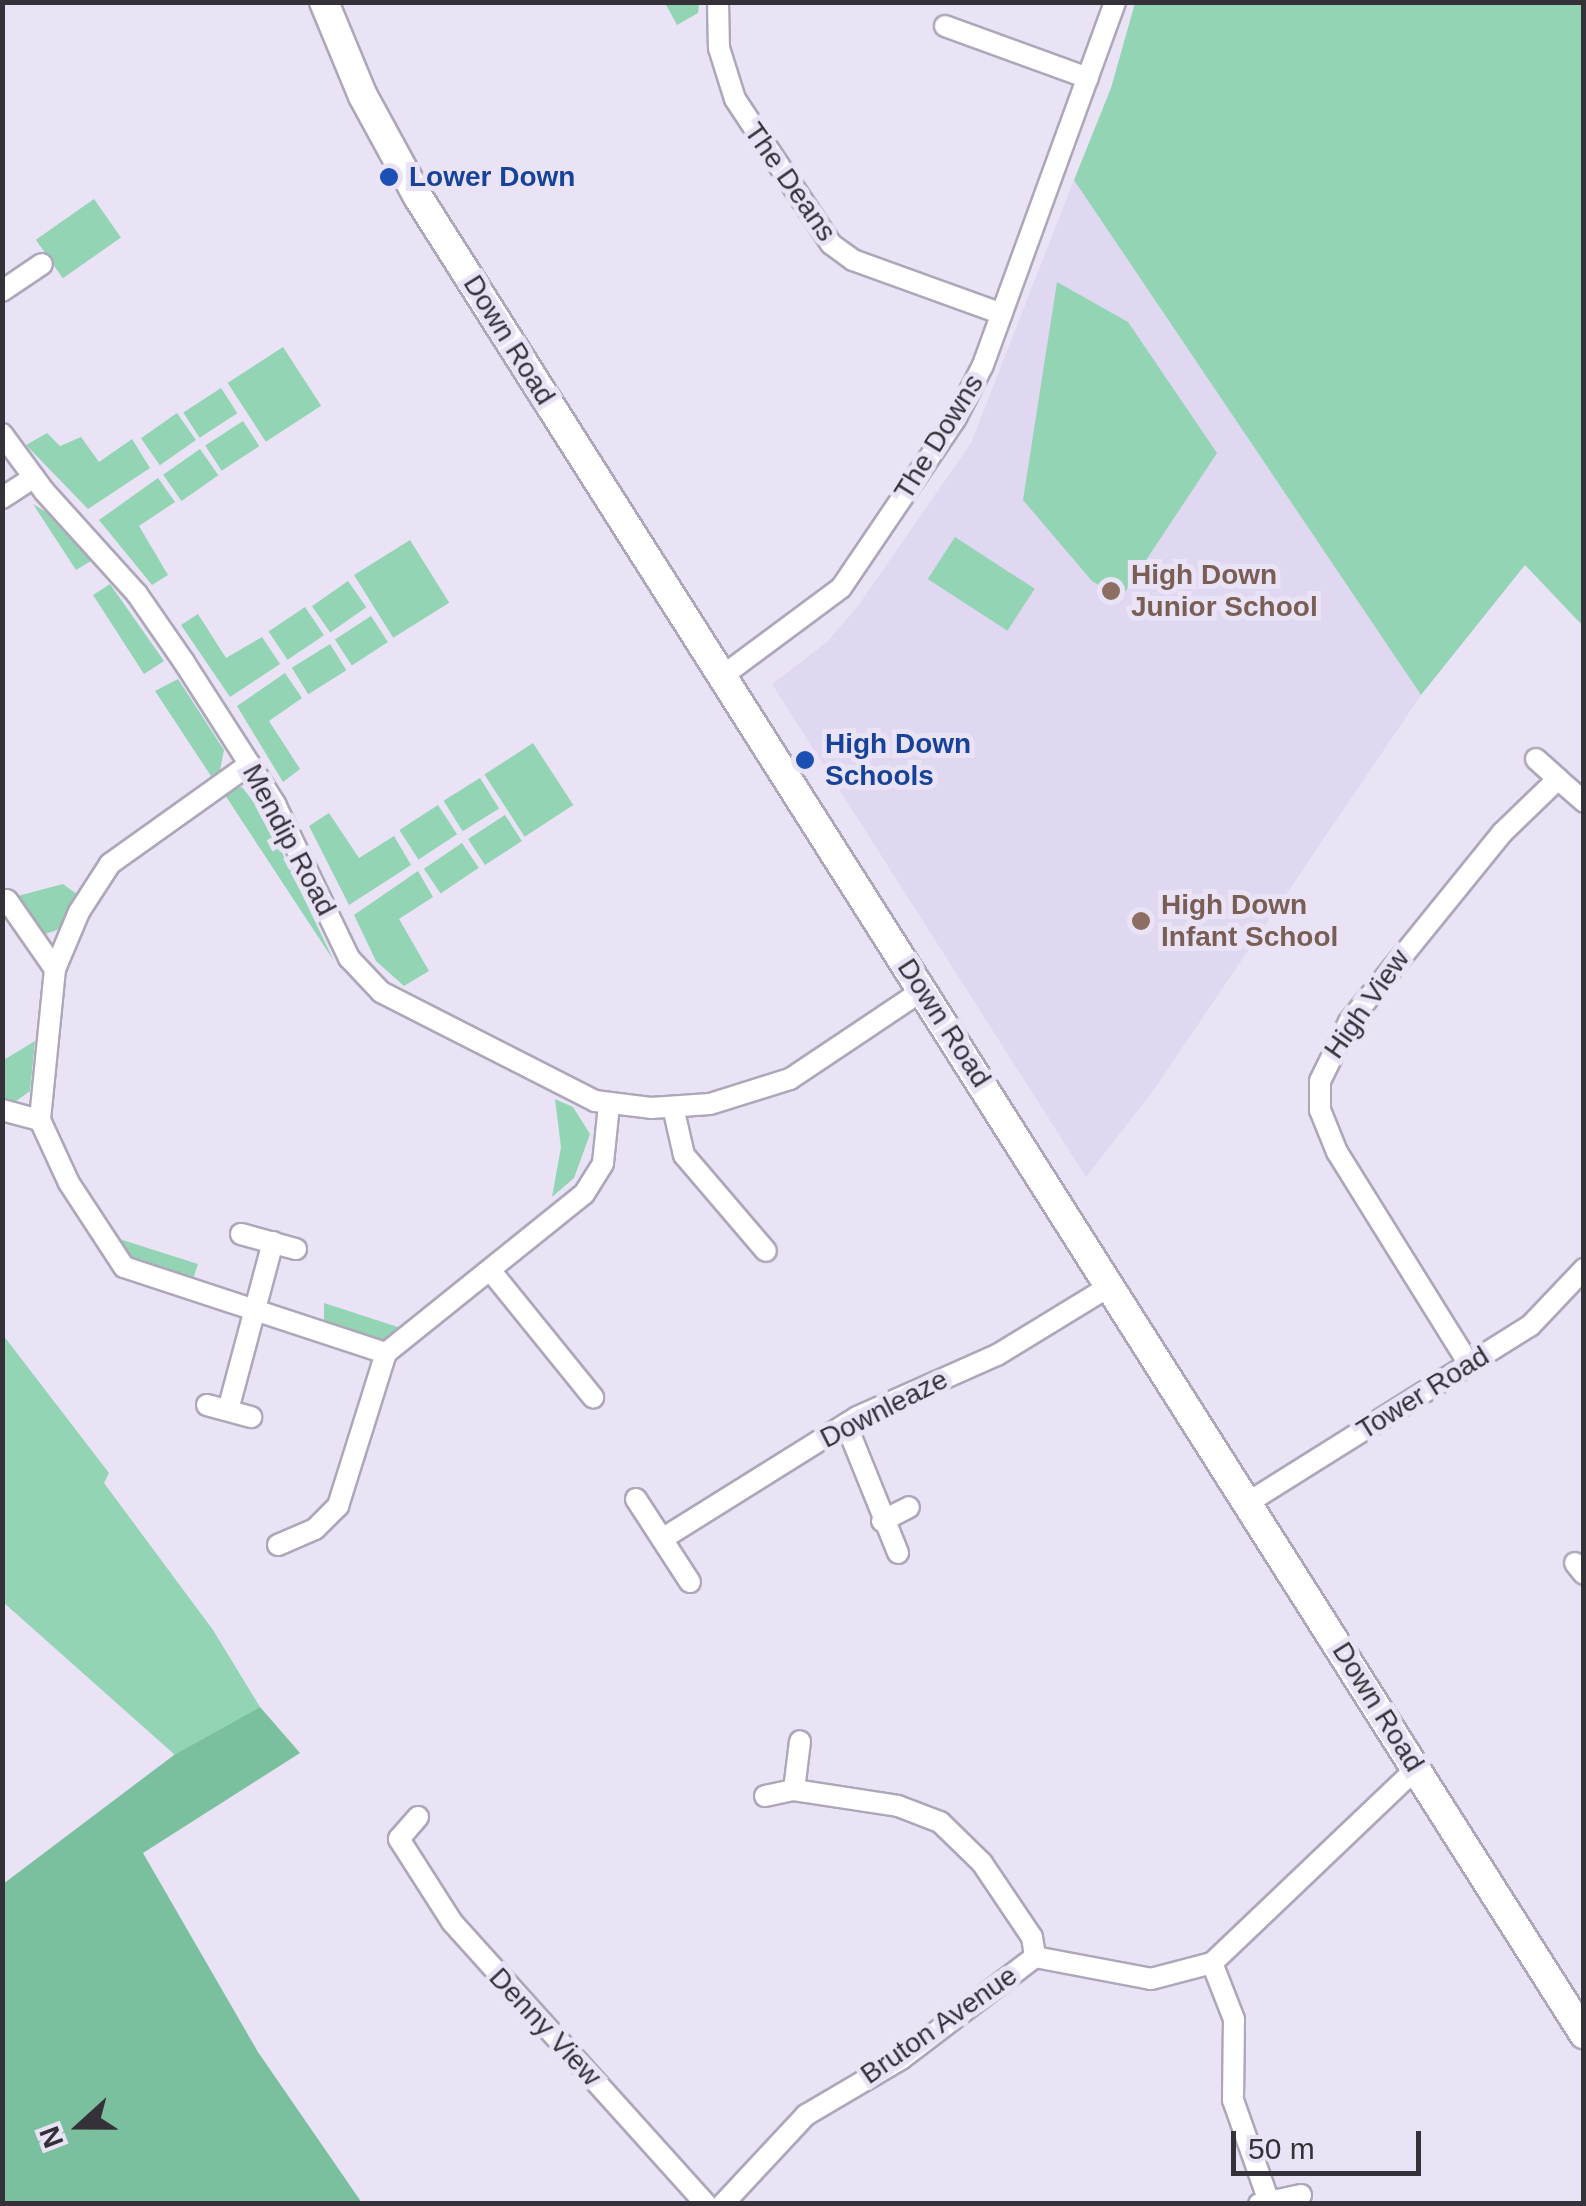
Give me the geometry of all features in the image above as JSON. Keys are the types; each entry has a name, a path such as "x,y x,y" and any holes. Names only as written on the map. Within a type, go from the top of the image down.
{"street":[{"name":"Down Road","path":"324,2 363,96 418,197 1584,2034"},
{"name":"The Deans","path":"718,2 719,48 735,99 831,244 853,260 1002,314"},
{"name":"The Downs","path":"721,677 841,588 956,418 1002,314 1115,2"},
{"path":"945,26 1088,78"},
{"path":"2,290 42,264"},
{"name":"Mendip Road","path":"2,434 34,477 137,594 250,764 364,979 608,1105 672,1108 724,1100 801,1074 923,990"},
{"path":"2,498 34,477"},
{"path":"1536,759 1584,802"},
{"path":"250,764 110,864 79,912 55,970 40,1120 69,1183 124,1267 386,1353"},
{"name":"High View","path":"1469,1364 1338,1152 1320,1110 1320,1082 1337,1039 1405,949 1486,850 1558,779"},
{"path":"7,900 55,970"},
{"path":"278,1545 321,1525 338,1506 386,1353 593,1184 606,1146 608,1105"},
{"path":"672,1108 684,1155 766,1251"},
{"path":"2,1110 40,1120"},
{"path":"241,1234 296,1248"},
{"path":"251,1416 218,1408 255,1312 273,1242"},
{"name":"Tower Road","path":"1249,1502 1536,1322 1584,1269"},
{"path":"490,1270 593,1398"},
{"name":"Downleaze","path":"662,1539 846,1424 996,1355 1110,1286"},
{"path":"846,1424 898,1553"},
{"path":"636,1499 690,1582"},
{"path":"882,1520 909,1507"},
{"path":"794,1790 800,1741"},
{"name":"Bruton Avenue","path":"723,2204 806,2115 906,2056 1036,1957 1151,1979 1212,1962 1416,1770"},
{"path":"764,1796 794,1790 898,1806 940,1822 982,1863 1032,1937 1036,1957"},
{"name":"Denny View","path":"418,1816 393,1841 474,1949 706,2204"},
{"path":"1212,1962 1234,2019 1233,2100 1264,2201 1301,2195"}],"shaded area":[{"name":"High Down Junior School","path":"1074,180 1421,695 1153,1091 1086,1177 772,684 826,643 858,606 971,443"}],"green space":[{"path":"665,3 699,3 698,13 677,25"},
{"path":"1135,3 1583,3 1583,626 1525,565 1421,695 1074,180 1111,88"},
{"path":"94,199 121,238 63,278 36,240"},
{"path":"1057,282 1128,322 1217,453 1121,598 1092,581 1023,500"},
{"path":"283,347 321,406 266,442 228,383"},
{"path":"221,388 237,413 200,438 183,413"},
{"path":"177,413 196,440 160,465 141,438"},
{"path":"243,421 259,446 222,471 205,446"},
{"path":"47,433 60,446 81,437 99,462 132,439 150,468 88,509 26,445"},
{"path":"200,449 218,475 181,501 163,475"},
{"path":"158,478 175,502 139,526 168,575 152,585 99,520"},
{"path":"33,504 46,512 91,561 76,570"},
{"path":"955,537 1035,589 1007,631 928,579"},
{"path":"410,540 449,603 393,638 354,575"},
{"path":"348,581 366,607 330,632 312,606"},
{"path":"110,584 164,661 144,674 93,595"},
{"path":"305,607 324,635 288,660 269,632"},
{"path":"198,614 226,658 262,637 280,664 230,697 181,625"},
{"path":"371,616 388,642 352,665 335,639"},
{"path":"330,644 346,670 308,694 292,668"},
{"path":"285,673 302,698 269,721 300,769 283,782 237,706"},
{"path":"178,679 224,750 220,770 211,776 155,691"},
{"path":"533,743 573,805 525,837 484,775"},
{"path":"480,778 499,809 463,831 444,801"},
{"path":"242,787 264,815 334,961 223,792"},
{"path":"438,805 457,834 418,859 399,830"},
{"path":"329,813 359,858 394,836 411,865 349,905 309,826"},
{"path":"505,815 522,841 485,865 468,839"},
{"path":"462,843 479,868 441,894 424,869"},
{"path":"418,871 433,897 399,919 429,971 404,986 376,961 354,915"},
{"path":"63,884 78,895 63,928 42,935 10,898"},
{"path":"35,1041 30,1091 12,1104 3,1102 2,1061"},
{"path":"555,1099 573,1107 590,1134 574,1178 552,1197 561,1147"},
{"path":"113,1237 198,1264 193,1279 137,1262"},
{"path":"324,1303 401,1328 381,1342 324,1324"},
{"path":"3,1335 109,1473 104,1483 213,1630 260,1707 175,1755 3,1602"},
{"path":"260,1707 300,1753 143,1853 258,2052 362,2203 3,2203 3,1884 174,1755"}],"place":[{"name":"Lower Down","path":"389,177"},
{"name":"High Down Junior School","path":"1111,591"},
{"name":"High Down Schools","path":"805,760"},
{"name":"High Down Infant School","path":"1141,921"}]}
